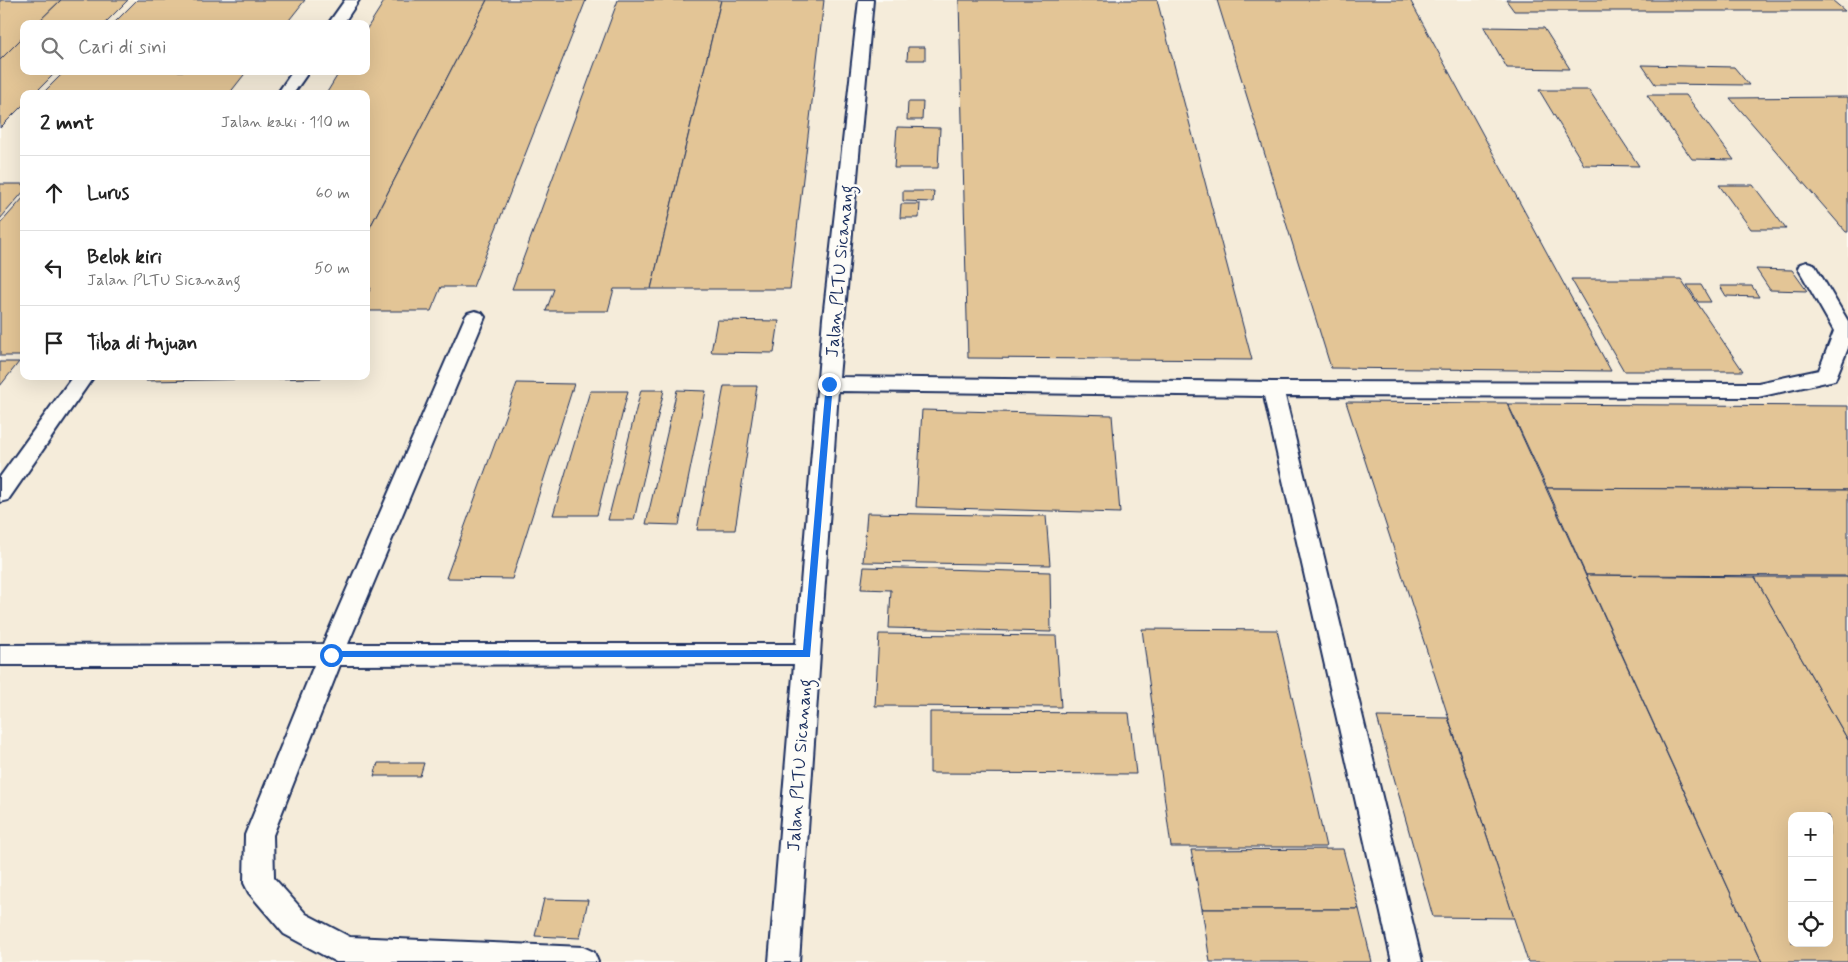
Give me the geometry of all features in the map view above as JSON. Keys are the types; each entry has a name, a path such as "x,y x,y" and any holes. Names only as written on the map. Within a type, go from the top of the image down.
{"lane":[{"path":"338,20 352,0"},
{"name":"Jalan PLTU Sicanang","path":"784,962 833,318 866,0"},
{"path":"288,90 299,75"},
{"path":"829,384 1273,389 1758,390 1828,375 1844,331 1807,268"},
{"path":"475,317 331,655 259,835 259,883 295,924 347,952 583,962"},
{"path":"0,494 81,380"},
{"path":"1273,389 1407,962"},
{"path":"0,655 807,654"}],"shaded area":[{"path":"0,0 1848,0 1848,962 0,962"}],"building":[{"path":"0,0 61,0 40,20 20,20 20,40 0,60"},
{"path":"61,0 128,0 108,20 40,20"},
{"path":"137,0 305,0 289,20 117,20"},
{"path":"385,0 487,0 370,227 370,90 328,90 338,75 370,75 370,24"},
{"path":"487,0 586,0 473,287 441,287 431,311 370,311 370,227"},
{"path":"618,0 721,0 651,289 614,289 608,311 546,311 554,289 512,289"},
{"path":"721,0 824,0 790,289 651,289"},
{"path":"959,0 1157,0 1252,360 968,358"},
{"path":"1217,0 1410,0 1611,371 1331,368"},
{"path":"1506,0 1832,0 1845,11 1514,11"},
{"path":"1484,27 1544,28 1570,69 1507,68"},
{"path":"20,40 20,75 53,75 38,90 20,90 20,108 0,128 0,60"},
{"path":"908,47 925,47 925,60 907,60"},
{"path":"1642,65 1734,67 1749,85 1655,84"},
{"path":"61,75 244,75 232,90 46,90"},
{"path":"1539,90 1589,90 1639,166 1584,165"},
{"path":"1647,95 1686,95 1734,160 1692,159"},
{"path":"1848,97 1848,232 1846,232 1730,98"},
{"path":"908,102 923,102 922,120 907,120"},
{"path":"897,127 940,128 938,168 894,168"},
{"path":"0,184 20,184 20,196 0,219"},
{"path":"1719,185 1753,185 1786,229 1751,229"},
{"path":"903,191 934,191 933,202 903,201"},
{"path":"20,202 20,356 0,356 0,224"},
{"path":"901,204 920,204 919,218 900,218"},
{"path":"1756,269 1792,270 1807,291 1770,290"},
{"path":"1571,279 1681,279 1743,371 1624,371"},
{"path":"1687,285 1701,285 1711,302 1698,302"},
{"path":"1720,286 1752,286 1759,297 1726,296"},
{"path":"717,320 779,321 774,353 711,352"},
{"path":"0,362 19,362 0,386"},
{"path":"147,380 204,380 146,381"},
{"path":"517,383 574,384 512,579 446,578"},
{"path":"724,386 757,386 735,530 697,530"},
{"path":"641,390 664,390 634,520 608,520"},
{"path":"677,390 706,391 679,525 646,524"},
{"path":"590,391 628,391 597,515 553,515"},
{"path":"1346,402 1507,403 1762,962 1528,962"},
{"path":"1508,404 1848,406 1848,490 1547,488"},
{"path":"922,410 1112,415 1120,513 916,507"},
{"path":"1547,488 1848,490 1848,576 1586,575"},
{"path":"867,513 1046,516 1050,565 863,562"},
{"path":"864,567 1050,572 1051,632 889,628 891,590 861,589"},
{"path":"1586,575 1755,577 1848,740 1848,962 1762,962"},
{"path":"1755,577 1848,577 1848,740"},
{"path":"1142,629 1277,630 1326,847 1171,847"},
{"path":"879,634 1056,636 1061,707 875,706"},
{"path":"930,712 1129,713 1136,774 930,773"},
{"path":"1377,717 1448,718 1514,918 1433,917"},
{"path":"378,763 424,763 420,776 374,776"},
{"path":"1343,849 1359,909 1202,909 1191,850"},
{"path":"544,899 588,900 580,938 535,936"},
{"path":"1202,909 1359,909 1372,962 1210,962"}],"route":[{"path":"331,655 807,654 829,384"}]}
